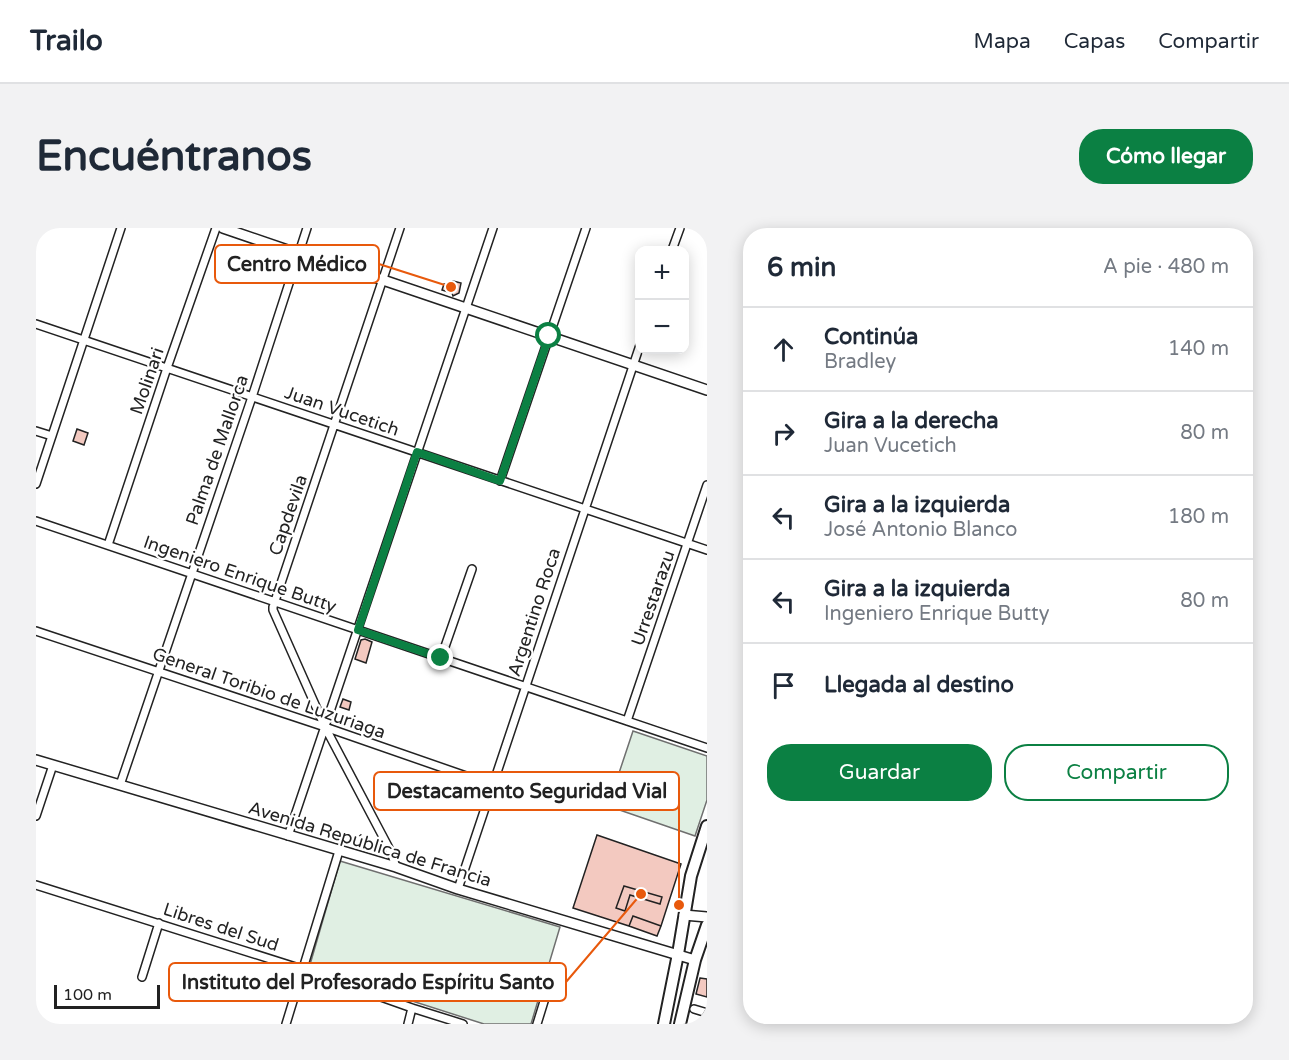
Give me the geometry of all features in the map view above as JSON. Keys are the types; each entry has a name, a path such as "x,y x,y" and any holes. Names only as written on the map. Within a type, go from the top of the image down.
{"main road":[{"path":"223,228 707,390"},
{"name":"Avenida República de Francia","path":"36,760 396,867 458,889 695,960"},
{"path":"663,1024 691,876 707,826"},
{"path":"684,915 707,917"},
{"path":"680,1024 695,960 707,925"}],"street":[{"path":"36,484 121,228"},
{"name":"Molinari","path":"108,544 216,228"},
{"name":"Palma de Mallorca","path":"120,785 307,228"},
{"name":"Capdevila","path":"274,602 400,228"},
{"path":"288,836 493,228"},
{"path":"500,481 586,228"},
{"path":"673,246 680,228"},
{"name":"Juan Vucetich","path":"36,324 707,550"},
{"name":"Argentino Roca","path":"458,889 636,354"},
{"path":"36,431 52,436"},
{"name":"Urrestarazu","path":"627,721 707,485"},
{"name":"Ingeniero Enrique Butty","path":"36,521 707,748"},
{"path":"441,658 472,570"},
{"path":"274,602 273,610 325,727 391,852 396,867"},
{"name":"General Toribio de Luzuriaga","path":"36,631 492,785"},
{"path":"36,816 53,765"},
{"path":"286,1024 339,851"},
{"name":"Libres del Sud","path":"36,885 302,969 463,1024"},
{"path":"142,977 159,923"},
{"path":"537,1024 550,982"},
{"path":"408,1024 412,1008"},
{"path":"694,1009 707,1013"}],"green space":[{"path":"633,731 707,756 707,800 695,836 608,806"},
{"path":"340,861 560,927 531,1024 484,1024 309,968"}],"building":[{"path":"453,281 461,283 459,293 453,296 452,293 442,290 444,284 452,284"},
{"path":"77,429 88,433 84,445 73,441"},
{"path":"361,640 372,642 366,663 355,659"},
{"path":"343,699 351,702 349,710 340,707"},
{"path":"597,835 681,864 661,926 633,916 629,926 573,908"},
{"path":"624,886 662,897 660,904 630,895 625,911 616,908"},
{"path":"633,916 661,926 657,936 629,926"},
{"path":"700,978 707,979 707,997 696,994"}],"place":[{"name":"Centro Médico","path":"451,287"},
{"name":"Instituto del Profesorado Espíritu Santo","path":"641,894"},
{"name":"Destacamento Seguridad Vial","path":"679,905"}],"route":[{"path":"441,658 358,630 417,452 500,481 549,336"}]}
